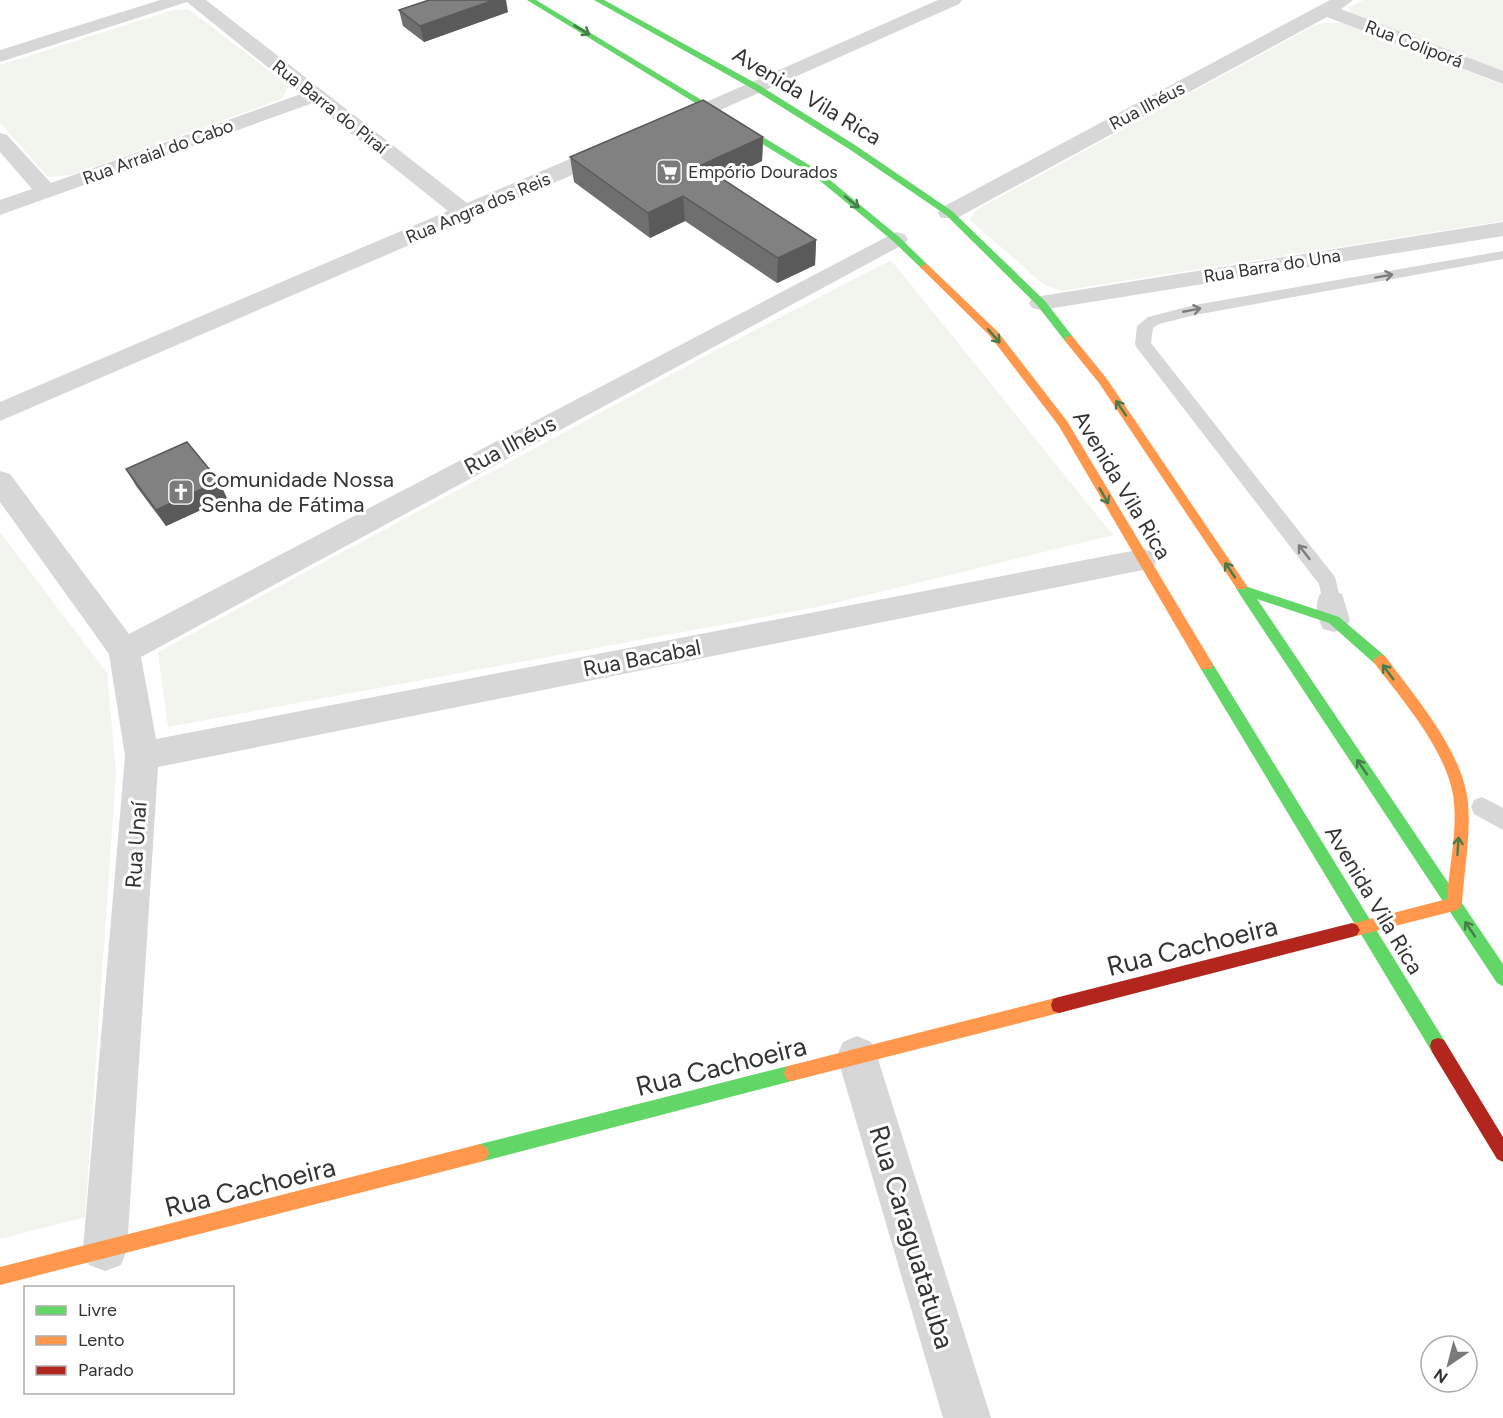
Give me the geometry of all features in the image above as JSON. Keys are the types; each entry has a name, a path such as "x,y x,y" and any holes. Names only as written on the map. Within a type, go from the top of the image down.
{"street":[{"path":"0,56 179,0"},
{"name":"Rua Barra do Piraí","path":"195,0 466,214"},
{"name":"Avenida Vila Rica","path":"531,0 711,107 816,173 896,238 994,334 1063,424 1142,560 1503,1153"},
{"name":"Avenida Vila Rica","path":"598,0 756,87 852,147 949,213 1041,303 1103,381 1503,978"},
{"name":"Rua Ilhéus","path":"949,213 1344,0"},
{"path":"658,130 949,1"},
{"name":"Rua Coliporá","path":"1326,9 1503,78"},
{"name":"Rua Arraial do Cabo","path":"0,208 315,96"},
{"path":"0,139 46,191"},
{"name":"Rua Angra dos Reis","path":"0,412 636,140"},
{"name":"Rua Barra do Una","path":"1041,303 1503,229"},
{"name":"Rua Ilhéus","path":"124,651 896,238"},
{"name":"Rua Unaí","path":"0,482 124,651 142,756 105,1249"},
{"name":"Rua Bacabal","path":"142,756 1142,560"},
{"path":"1243,590 1333,611 1377,656 1418,711 1454,772 1482,809 1454,904"},
{"name":"Rua Cachoeira","path":"0,1276 1454,904"},
{"name":"Rua Caraguatatuba","path":"857,1056 967,1418"}],"lane":[{"path":"1333,611 1328,582 1143,344 1145,326 1154,320 1195,310 1503,255"}],"shaded area":[{"path":"1363,0 1503,0 1503,73 1354,16 1348,8"},
{"path":"188,9 289,86 282,99 71,175 48,177 0,123 0,65 173,10"},
{"path":"1343,23 1503,85 1503,221 1061,291 1043,284 970,220 976,210 1315,25"},
{"path":"891,260 1113,535 818,607 168,727 158,652 709,354"},
{"path":"0,532 107,673 116,773 85,1217 0,1239"}],"building":[{"path":"429,0 494,0 420,26 399,10"},
{"path":"703,100 763,137 701,165 816,240 778,258 683,196 648,213 570,157"},
{"path":"187,442 219,481 156,510 126,469"}],"traffic: fast":[{"path":"531,0 816,173 896,239 925,267"},
{"path":"598,0 756,87 852,147 949,213 1041,303 1069,339"},
{"path":"1241,586 1503,978"},
{"path":"1243,590 1334,620 1380,660"},
{"path":"1206,665 1438,1046"},
{"path":"480,1153 792,1073"}],"traffic: slow":[{"path":"925,267 994,334 1063,424 1206,665"},
{"path":"1069,339 1103,381 1241,586"},
{"path":"1352,930 1454,904 1461,815 1458,786 1442,748 1430,728 1380,660"},
{"path":"792,1073 1059,1005"},
{"path":"0,1276 480,1153"}],"traffic: jam":[{"path":"1059,1005 1352,930"},
{"path":"1438,1046 1503,1153"}],"place":[{"name":"Empório Dourados","path":"669,172"},
{"name":"Comunidade Nossa Senha de Fátima","path":"181,492"}]}
